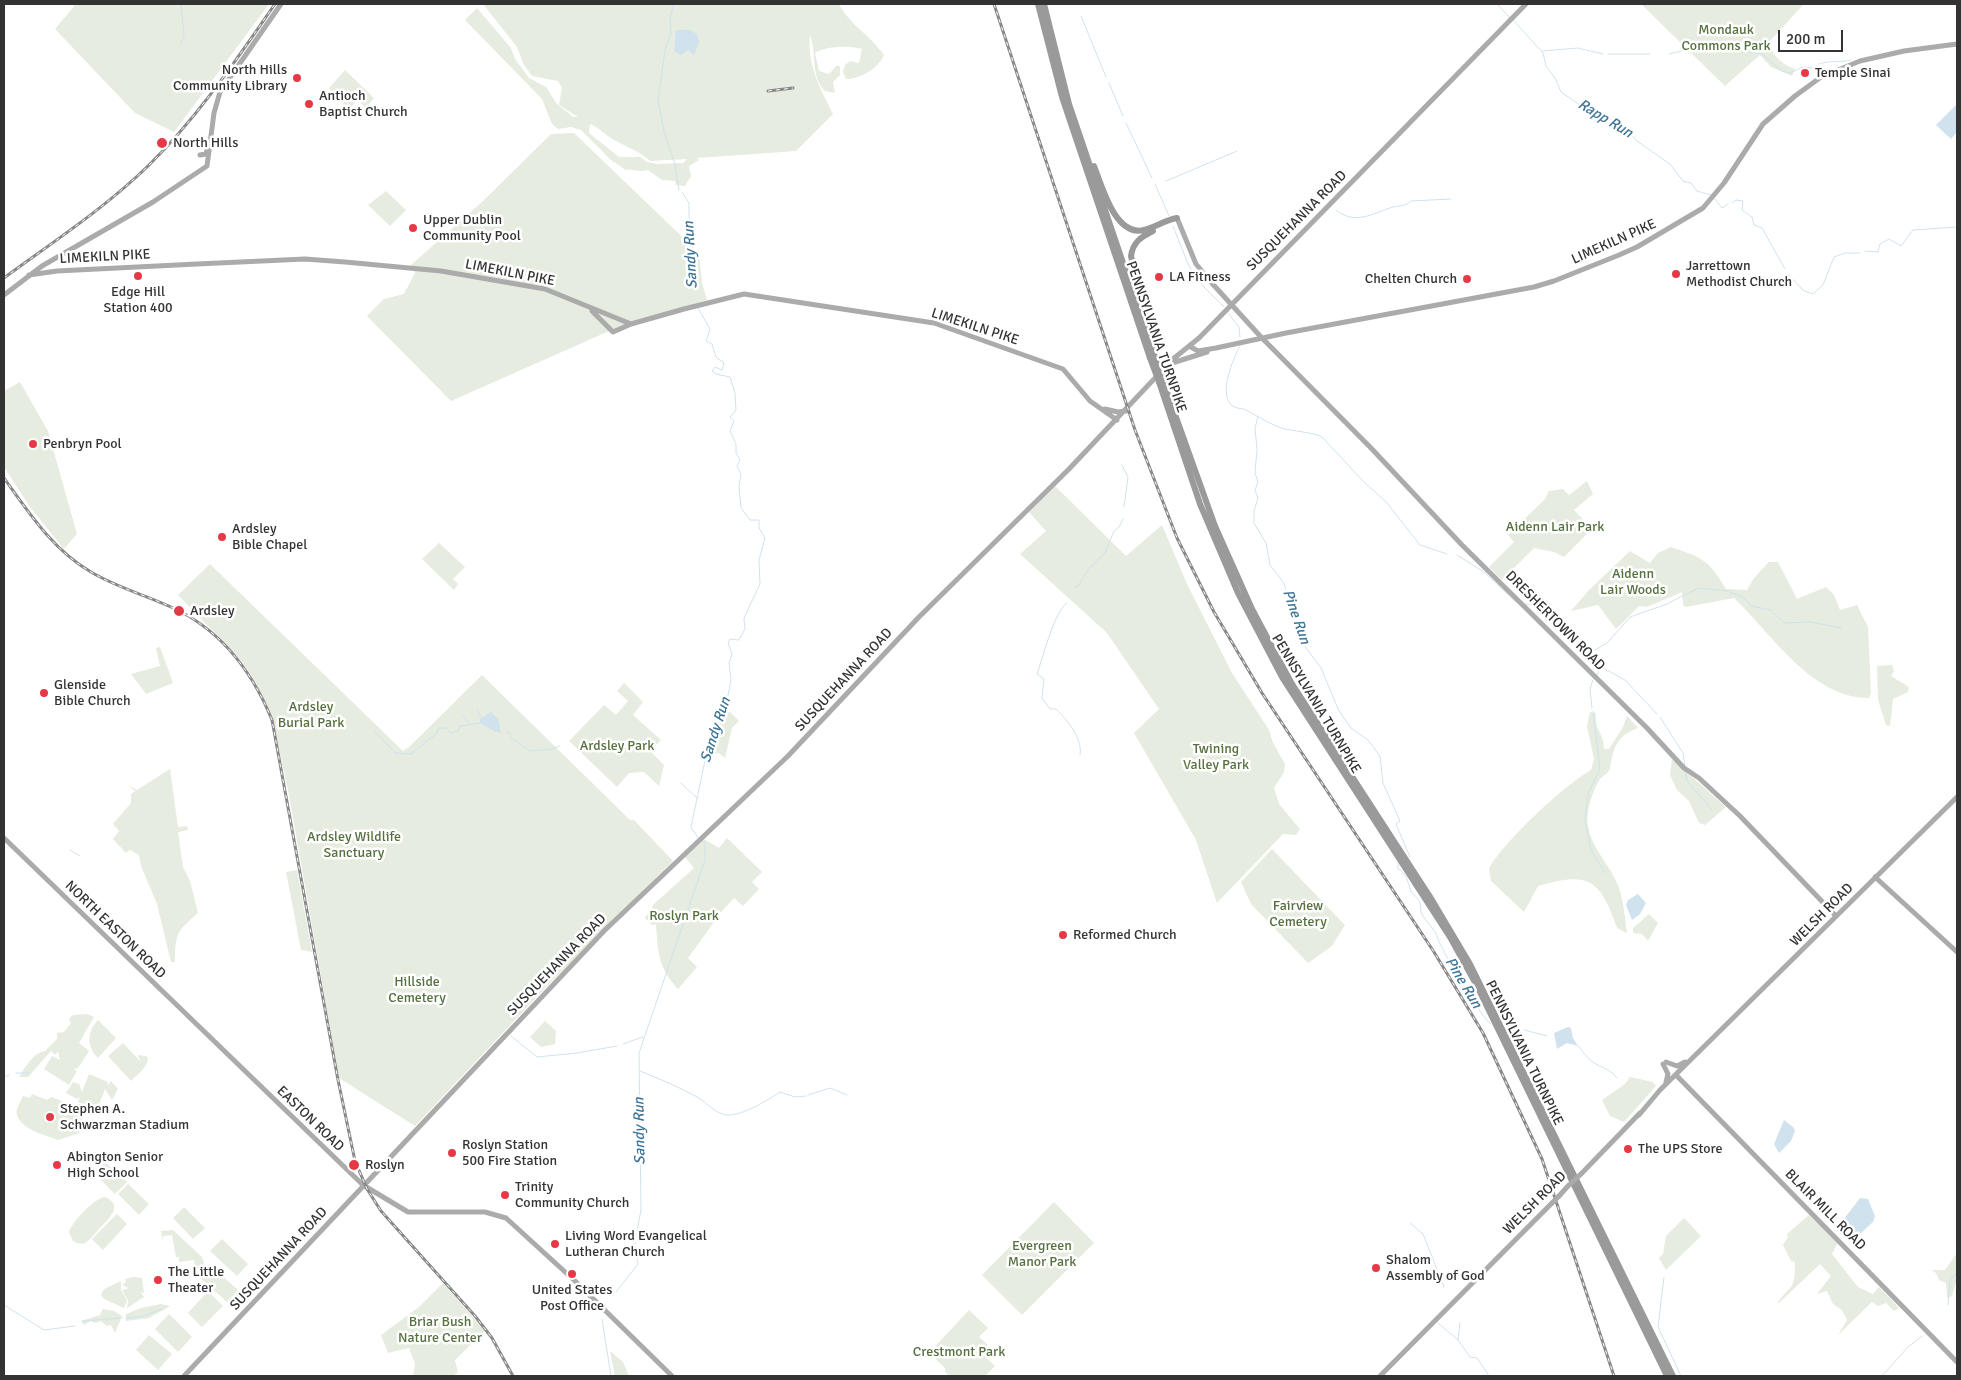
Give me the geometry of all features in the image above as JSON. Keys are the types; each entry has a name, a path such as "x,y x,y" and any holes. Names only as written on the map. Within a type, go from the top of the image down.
{"highway":[{"name":"PENNSYLVANIA TURNPIKE","path":"1038,4 1064,104 1160,380 1200,504 1243,602 1282,677 1450,937 1477,986 1667,1376"},
{"name":"PENNSYLVANIA TURNPIKE","path":"1044,4 1069,104 1152,357"},
{"path":"1069,104 1119,222 1130,229 1138,231 1177,218"},
{"path":"1152,357 1132,261 1132,251 1138,240 1177,218"},
{"name":"PENNSYLVANIA TURNPIKE","path":"1160,380 1212,518 1252,609 1292,684 1406,859 1470,964 1673,1376"}],"main road":[{"path":"29,275 200,172 208,163 214,113 220,92 281,4"},
{"name":"SUSQUEHANNA ROAD","path":"184,1376 604,931 788,756 919,617 1127,410 1168,364 1231,304 1526,4"},
{"name":"LIMEKILN PIKE","path":"1216,348 1261,337 1540,285 1637,247 1703,208 1724,183 1762,124 1821,77 1868,59 1904,50 1957,44"},
{"path":"200,155 206,154 211,140"},
{"name":"DRESHERTOWN ROAD","path":"1177,218 1196,264 1261,337 1366,443 1462,545 1647,728 1684,768 1699,778 1740,816 1836,916"},
{"name":"LIMEKILN PIKE","path":"4,294 29,275 58,271 304,259 455,273 546,290 631,324 744,294 934,323 1064,369 1090,401 1117,420"},
{"path":"588,308 613,332 631,324"},
{"path":"1189,346 1195,350 1216,348"},
{"path":"1168,364 1216,348"},
{"path":"1186,359 1188,355 1203,350"},
{"path":"1102,409 1121,412 1127,410"},
{"path":"1109,410 1117,420"},
{"name":"WELSH ROAD","path":"1388,1367 1581,1174 1696,1055 1957,797"},
{"name":"NORTH EASTON ROAD","path":"4,838 211,1039"},
{"path":"1875,877 1957,952"},
{"name":"EASTON ROAD","path":"211,1039 363,1186 408,1212 485,1212 506,1218 672,1376"},
{"name":"WELSH ROAD","path":"1639,1115 1660,1090 1703,1048"},
{"path":"1660,1090 1668,1078 1664,1063 1679,1066 1696,1055"},
{"name":"BLAIR MILL ROAD","path":"1677,1075 1957,1362"},
{"path":"1375,1376 1388,1367"},
{"path":"1380,1376 1388,1367"}],"green space":[{"path":"76,4 269,4 174,132 135,113 55,29"},
{"path":"483,4 839,4 848,18 884,55 873,69 857,77 846,79 843,72 845,65 850,61 859,63 862,49 838,47 815,53 819,71 829,74 836,66 840,66 840,75 833,82 835,93 825,91 817,78 810,35 810,56 819,85 833,114 796,151 697,158 699,160 689,166 691,176 685,186 676,185 675,181 662,180 648,170 626,170 611,160 581,130 571,127 558,129 552,124 542,99 465,20 477,8 511,48 515,59 529,78 546,87 557,104 573,117 578,117 559,105 562,88 558,81 532,76 523,63 517,47","holes":["590,124 650,161 687,159 683,163 657,164 647,162 640,157 619,157 589,133"]},
{"name":"Mondauk Commons Park","path":"1641,4 1800,4 1802,6 1769,42 1772,51 1778,59 1795,69 1792,76 1771,67 1760,55 1725,86"},
{"path":"345,70 374,98 366,108 357,100 349,110 329,88"},
{"path":"574,133 699,253 702,283 707,300 607,332 451,401 367,316 384,299 404,294 415,273 411,265 483,201 551,134"},
{"path":"386,191 406,210 390,226 368,205"},
{"path":"20,382 48,431 77,534 64,549 30,507 4,467 4,391"},
{"name":"Aidenn Lair Park","path":"1587,481 1593,494 1574,510 1592,529 1564,557 1554,552 1534,548 1502,580 1489,567 1514,542 1508,535 1545,499 1549,491 1563,489 1569,495"},
{"name":"Twining Valley Park","path":"1055,486 1126,556 1162,525 1187,584 1232,673 1269,730 1273,743 1285,764 1284,772 1274,788 1279,804 1300,829 1296,835 1283,834 1217,903 1196,840 1134,733 1159,709 1107,633 1020,554 1046,531 1029,512"},
{"path":"439,543 465,567 453,579 458,584 454,590 422,559"},
{"name":"Aidenn Lair Woods","path":"1671,547 1704,561 1714,571 1726,589 1747,590 1754,578 1769,562 1778,562 1797,599 1826,587 1834,595 1840,610 1857,605 1868,627 1871,693 1869,698 1848,695 1829,687 1811,676 1778,645 1734,598 1686,607 1683,605 1682,592 1647,607 1639,606 1616,629 1598,605 1571,611 1589,590 1630,551 1650,563 1658,553"},
{"path":"210,564 403,751 482,675 630,820 634,820 673,861 547,986 415,1126 339,1078 288,790 272,718 250,673 239,658 178,595"},
{"path":"160,647 173,683 146,694 131,674 160,666 156,648"},
{"path":"1892,665 1894,671 1891,676 1909,687 1908,692 1893,699 1890,726 1886,725 1878,700 1877,666"},
{"name":"Ardsley Park","path":"624,683 643,702 633,715 661,740 650,751 664,765 659,786 644,772 629,773 617,787 569,741 604,705 616,715 628,701 617,691"},
{"path":"724,706 739,721 732,728 725,758 719,753 708,755 717,716"},
{"path":"1590,712 1596,713 1596,724 1604,743 1604,749 1609,749 1623,727 1627,716 1638,728 1625,735 1617,744 1609,770 1598,783 1592,795 1588,811 1588,823 1594,843 1611,871 1620,891 1627,933 1617,928 1605,899 1598,889 1590,883 1569,879 1538,886 1524,912 1491,881 1489,868 1521,829 1566,788 1591,770 1594,759 1587,726"},
{"path":"1672,759 1726,807 1705,825 1699,823 1689,801 1677,790 1670,775"},
{"path":"170,769 178,827 187,826 188,830 178,832 183,867 190,881 198,913 181,929 177,939 175,962 171,962 157,904 141,866 139,855 130,850 126,853 113,839 119,831 113,824 131,803 131,794 135,791 128,785 137,790"},
{"name":"Roslyn Park","path":"727,838 762,872 752,882 759,889 743,906 734,898 722,911 688,958 697,967 678,989 666,974 660,959 656,924 652,925 645,918 654,904 694,868 685,857 704,839 719,848"},
{"name":"Fairview Cemetery","path":"1272,849 1345,925 1332,946 1308,963 1251,904 1241,882"},
{"path":"297,870 312,952 301,950 286,872"},
{"path":"1649,914 1658,923 1648,941 1642,934 1633,933 1633,928"},
{"path":"87,1014 94,1017 79,1043 89,1051 78,1068 74,1069 68,1066 77,1071 69,1085 44,1069 52,1056 60,1060 58,1051 55,1055 51,1051 28,1077 19,1077 33,1057 45,1051 57,1039 57,1033 64,1032 71,1023 69,1019 73,1015"},
{"path":"98,1020 116,1038 98,1058 91,1049 89,1039 92,1029"},
{"path":"545,1021 556,1031 555,1044 541,1047 530,1037"},
{"path":"123,1043 141,1062 138,1056 148,1057 144,1067 131,1081 108,1056"},
{"path":"89,1074 108,1082 107,1086 111,1081 118,1089 112,1100 105,1089 97,1110 78,1102 80,1097 77,1099 66,1093 73,1082 79,1084 82,1092"},
{"path":"1630,1077 1653,1082 1656,1086 1624,1122 1610,1116 1602,1100 1625,1084"},
{"name":"Stephen A. Schwarzman Stadium","path":"32,1094 47,1100 51,1097 67,1103 68,1108 83,1113 82,1127 79,1133 58,1140 24,1125 17,1115 17,1108 23,1096 30,1098"},
{"path":"105,1162 127,1182 115,1194 94,1173"},
{"path":"128,1184 149,1204 139,1215 118,1194"},
{"path":"106,1197 114,1205 113,1213 110,1217 85,1243 80,1244 73,1241 69,1232 75,1222 90,1205"},
{"name":"Evergreen Manor Park","path":"1054,1202 1094,1243 1022,1315 982,1275"},
{"path":"184,1207 205,1228 193,1239 173,1218"},
{"path":"117,1214 127,1224 103,1250 92,1239"},
{"path":"1809,1215 1838,1242 1832,1254 1858,1287 1873,1294 1879,1287 1899,1308 1894,1311 1886,1303 1878,1306 1872,1302 1838,1335 1847,1320 1842,1310 1833,1304 1827,1291 1817,1294 1831,1276 1820,1264 1777,1303 1791,1287 1794,1278 1795,1262 1791,1261 1783,1245 1788,1237 1787,1234"},
{"path":"1684,1218 1701,1236 1666,1270 1659,1258 1663,1254 1666,1236"},
{"path":"173,1230 202,1257 204,1263 201,1270 195,1269 194,1260 179,1262 179,1257 176,1257 172,1235 163,1236 163,1241 161,1231"},
{"path":"222,1239 248,1264 237,1276 210,1251"},
{"path":"1957,1253 1957,1279 1952,1296 1947,1298 1946,1283 1939,1280 1936,1273 1931,1270 1945,1270"},
{"path":"211,1266 238,1290 227,1302 200,1278"},
{"path":"133,1277 142,1278 144,1293 141,1292 144,1297 127,1308 128,1301 122,1290 130,1288 122,1284 126,1283 125,1279"},
{"path":"121,1281 121,1290 127,1301 124,1308 104,1299 101,1295 104,1289"},
{"name":"Briar Bush Nature Center","path":"443,1283 485,1331 455,1360 458,1373 451,1376 413,1376 415,1364 409,1348 388,1353 381,1335 419,1307"},
{"path":"208,1291 223,1306 202,1327 188,1313"},
{"path":"161,1304 170,1306 149,1318 126,1321 126,1314 141,1308"},
{"path":"103,1309 114,1311 122,1316 115,1333 111,1325 107,1326 101,1321 95,1323 91,1321 84,1325 81,1321 100,1315"},
{"name":"Crestmont Park","path":"969,1310 988,1328 979,1337 988,1345 981,1353 995,1366 985,1376 950,1376 945,1372 945,1368 929,1353"},
{"path":"169,1314 192,1337 178,1352 155,1329"},
{"path":"149,1335 172,1354 158,1370 136,1350"},
{"path":"610,1351 623,1362 629,1376 615,1376"}],"water":[{"path":"676,30 690,30 697,34 699,43 694,55 688,50 681,55 674,51"},
{"path":"1957,104 1957,132 1951,139 1936,125"},
{"path":"491,712 498,719 501,733 480,723 480,719"},
{"path":"1638,894 1646,903 1640,914 1632,920 1626,905 1628,900"},
{"path":"1568,1027 1571,1028 1573,1038 1578,1046 1567,1043 1557,1049 1554,1033"},
{"path":"1784,1120 1795,1131 1791,1141 1779,1153 1774,1144"},
{"path":"1860,1198 1868,1199 1875,1216 1873,1222 1860,1234 1845,1229 1844,1219"}],"waterway":[{"path":"181,4 184,35 181,44"},
{"name":"Sandy Run","path":"674,4 670,17 671,33 665,50 658,101 664,131 675,164 679,190"},
{"name":"Rapp Run","path":"1497,4 1510,18"},
{"name":"Pine Run","path":"1081,16 1106,77"},
{"name":"Rapp Run","path":"1513,20 1543,53 1546,66 1555,78 1561,92 1599,118 1611,120 1623,127"},
{"path":"1542,51 1578,48 1603,54"},
{"path":"1669,54 1690,49 1738,50 1762,54 1782,71 1790,73 1803,67 1812,68"},
{"path":"1608,54 1650,54"},
{"path":"1819,64 1851,60"},
{"name":"Pine Run","path":"1109,83 1123,116"},
{"name":"Pine Run","path":"1126,123 1152,178"},
{"name":"Rapp Run","path":"1628,131 1637,141 1670,164 1683,181 1691,183 1697,191 1711,195"},
{"path":"1166,181 1237,151"},
{"name":"Pine Run","path":"1155,184 1169,216"},
{"name":"Sandy Run","path":"682,192 689,203 689,244"},
{"path":"1336,210 1343,215 1358,218 1405,205 1411,201 1451,199"},
{"name":"Rapp Run","path":"1715,199 1722,208 1728,204"},
{"name":"Rapp Run","path":"1732,203 1736,200 1743,201 1742,210 1752,217 1754,225 1762,228 1785,269"},
{"name":"Pine Run","path":"1173,226 1188,264 1198,281 1224,307"},
{"name":"Rapp Run","path":"1865,251 1878,252 1880,244 1889,239 1901,246 1913,230 1957,227"},
{"name":"Rapp Run","path":"1788,274 1804,291 1813,294 1823,285 1834,257 1845,253 1860,253"},
{"name":"Sandy Run","path":"698,308 710,329 706,341 712,344 716,357 724,363 722,370 715,367 712,371 716,374 730,377 735,393 736,410 730,417 734,421 730,431 740,460 737,466 741,474 739,487 741,508 750,520 759,520 759,528 765,538 759,560 760,584 744,618 745,629 739,640 730,639 728,643 732,654 729,663 731,680 726,705 718,719 707,751 691,827 698,838"},
{"name":"Pine Run","path":"1228,313 1239,327 1240,337"},
{"path":"1240,346 1226,386 1226,395 1229,402 1234,407 1246,410 1280,428 1322,437 1362,480 1387,503 1420,545 1447,554"},
{"name":"Pine Run","path":"1258,417 1255,428 1257,449 1255,473 1258,482 1255,490 1258,498 1254,511 1254,523 1266,543 1270,565 1284,583 1294,620 1304,645 1321,668 1339,711 1351,728 1368,740 1380,756 1383,783 1400,821 1396,824 1410,857"},
{"path":"1122,465 1128,477 1124,507"},
{"path":"1074,587 1078,586 1089,569 1105,553 1114,531 1119,527 1123,519"},
{"path":"1457,555 1484,572 1516,602"},
{"path":"1593,651 1607,643 1630,617 1667,604 1698,588 1727,591 1743,597 1751,606 1771,610 1784,623 1810,622 1841,628"},
{"path":"1067,603 1062,608 1053,626 1037,674 1044,679 1042,698 1050,709 1056,709 1065,718 1077,736 1080,755"},
{"path":"1525,604 1532,604 1546,618 1555,620 1558,627 1568,632"},
{"path":"1579,636 1593,651 1598,665 1625,680 1657,714"},
{"path":"1597,675 1601,668"},
{"path":"1592,708 1590,689 1593,680"},
{"path":"477,710 481,717"},
{"path":"1593,711 1600,769 1588,794 1585,821 1591,850 1605,873"},
{"path":"462,716 469,723"},
{"path":"1660,717 1683,753 1685,766"},
{"path":"375,732 395,753 411,754 437,733 438,728 446,728 451,733 458,731 460,726 480,723"},
{"path":"507,732 511,734"},
{"path":"510,737 530,751 560,746"},
{"path":"1685,771 1687,781 1712,810"},
{"path":"681,783 697,798"},
{"name":"Sandy Run","path":"616,1292 638,1264 634,1248 641,1210 639,1053 705,860 705,844 702,840"},
{"path":"70,850 80,856"},
{"name":"Pine Run","path":"1398,863 1398,869 1405,876 1411,891 1419,901 1421,913 1436,933 1440,944 1471,998 1491,1024"},
{"name":"Pine Run","path":"1507,1026 1514,1028"},
{"name":"Pine Run","path":"1524,1030 1547,1036"},
{"path":"511,1036 537,1057 617,1046"},
{"path":"623,1044 643,1037"},
{"name":"Pine Run","path":"1578,1046 1591,1060 1610,1071 1617,1078"},
{"path":"640,1071 701,1099 719,1113 727,1115 747,1110 780,1092 795,1097 806,1096"},
{"path":"16,1073 29,1073"},
{"path":"4,1077 9,1075"},
{"path":"808,1095 830,1088 847,1095"},
{"path":"1410,1223 1423,1234 1444,1287"},
{"path":"1948,1305 1950,1280 1957,1273"},
{"path":"1664,1277 1658,1327 1681,1376"},
{"path":"4,1305 44,1330 75,1326"},
{"path":"126,1318 140,1317 162,1309"},
{"path":"82,1321 122,1318"},
{"name":"Sandy Run","path":"602,1319 611,1376"},
{"path":"1438,1323 1458,1340"},
{"path":"1460,1323 1458,1340 1470,1357 1477,1358 1489,1376"},
{"path":"1882,1376 1908,1347 1922,1336"}],"railway":[{"path":"4,278 60,238 114,196 148,166 200,108 275,4"},
{"path":"994,4 1135,430 1177,538 1214,612 1262,693 1434,952 1483,1033 1542,1159 1614,1376"},
{"path":"768,91 793,88"},
{"path":"4,478 53,542 77,563 120,587 189,616 205,627 232,653 255,685 272,720 338,1080 355,1161 367,1189 381,1211 475,1316 492,1338 513,1376"}],"place":[{"name":"Temple Sinai","path":"1805,73"},
{"name":"North Hills Community Library","path":"297,78"},
{"name":"Antioch Baptist Church","path":"309,104"},
{"name":"North Hills","path":"162,143"},
{"name":"Upper Dublin Community Pool","path":"413,228"},
{"name":"Jarrettown Methodist Church","path":"1676,274"},
{"name":"Edge Hill Station 400","path":"138,276"},
{"name":"LA Fitness","path":"1159,277"},
{"name":"Chelten Church","path":"1467,279"},
{"name":"Penbryn Pool","path":"33,444"},
{"name":"Ardsley Bible Chapel","path":"222,537"},
{"name":"Ardsley","path":"179,611"},
{"name":"Glenside Bible Church","path":"44,693"},
{"name":"Reformed Church","path":"1063,935"},
{"name":"Stephen A. Schwarzman Stadium","path":"50,1117"},
{"name":"The UPS Store","path":"1628,1149"},
{"name":"Roslyn Station 500 Fire Station","path":"452,1153"},
{"name":"Abington Senior High School","path":"57,1165"},
{"name":"Roslyn","path":"354,1165"},
{"name":"Trinity Community Church","path":"505,1195"},
{"name":"Living Word Evangelical Lutheran Church","path":"555,1244"},
{"name":"Shalom Assembly of God","path":"1376,1268"},
{"name":"United States Post Office","path":"572,1274"},
{"name":"The Little Theater","path":"158,1280"}],"park label":[{"name":"Ardsley Burial Park","path":"311,716"},
{"name":"Ardsley Wildlife Sanctuary","path":"354,846"},
{"name":"Hillside Cemetery","path":"417,990"}]}
